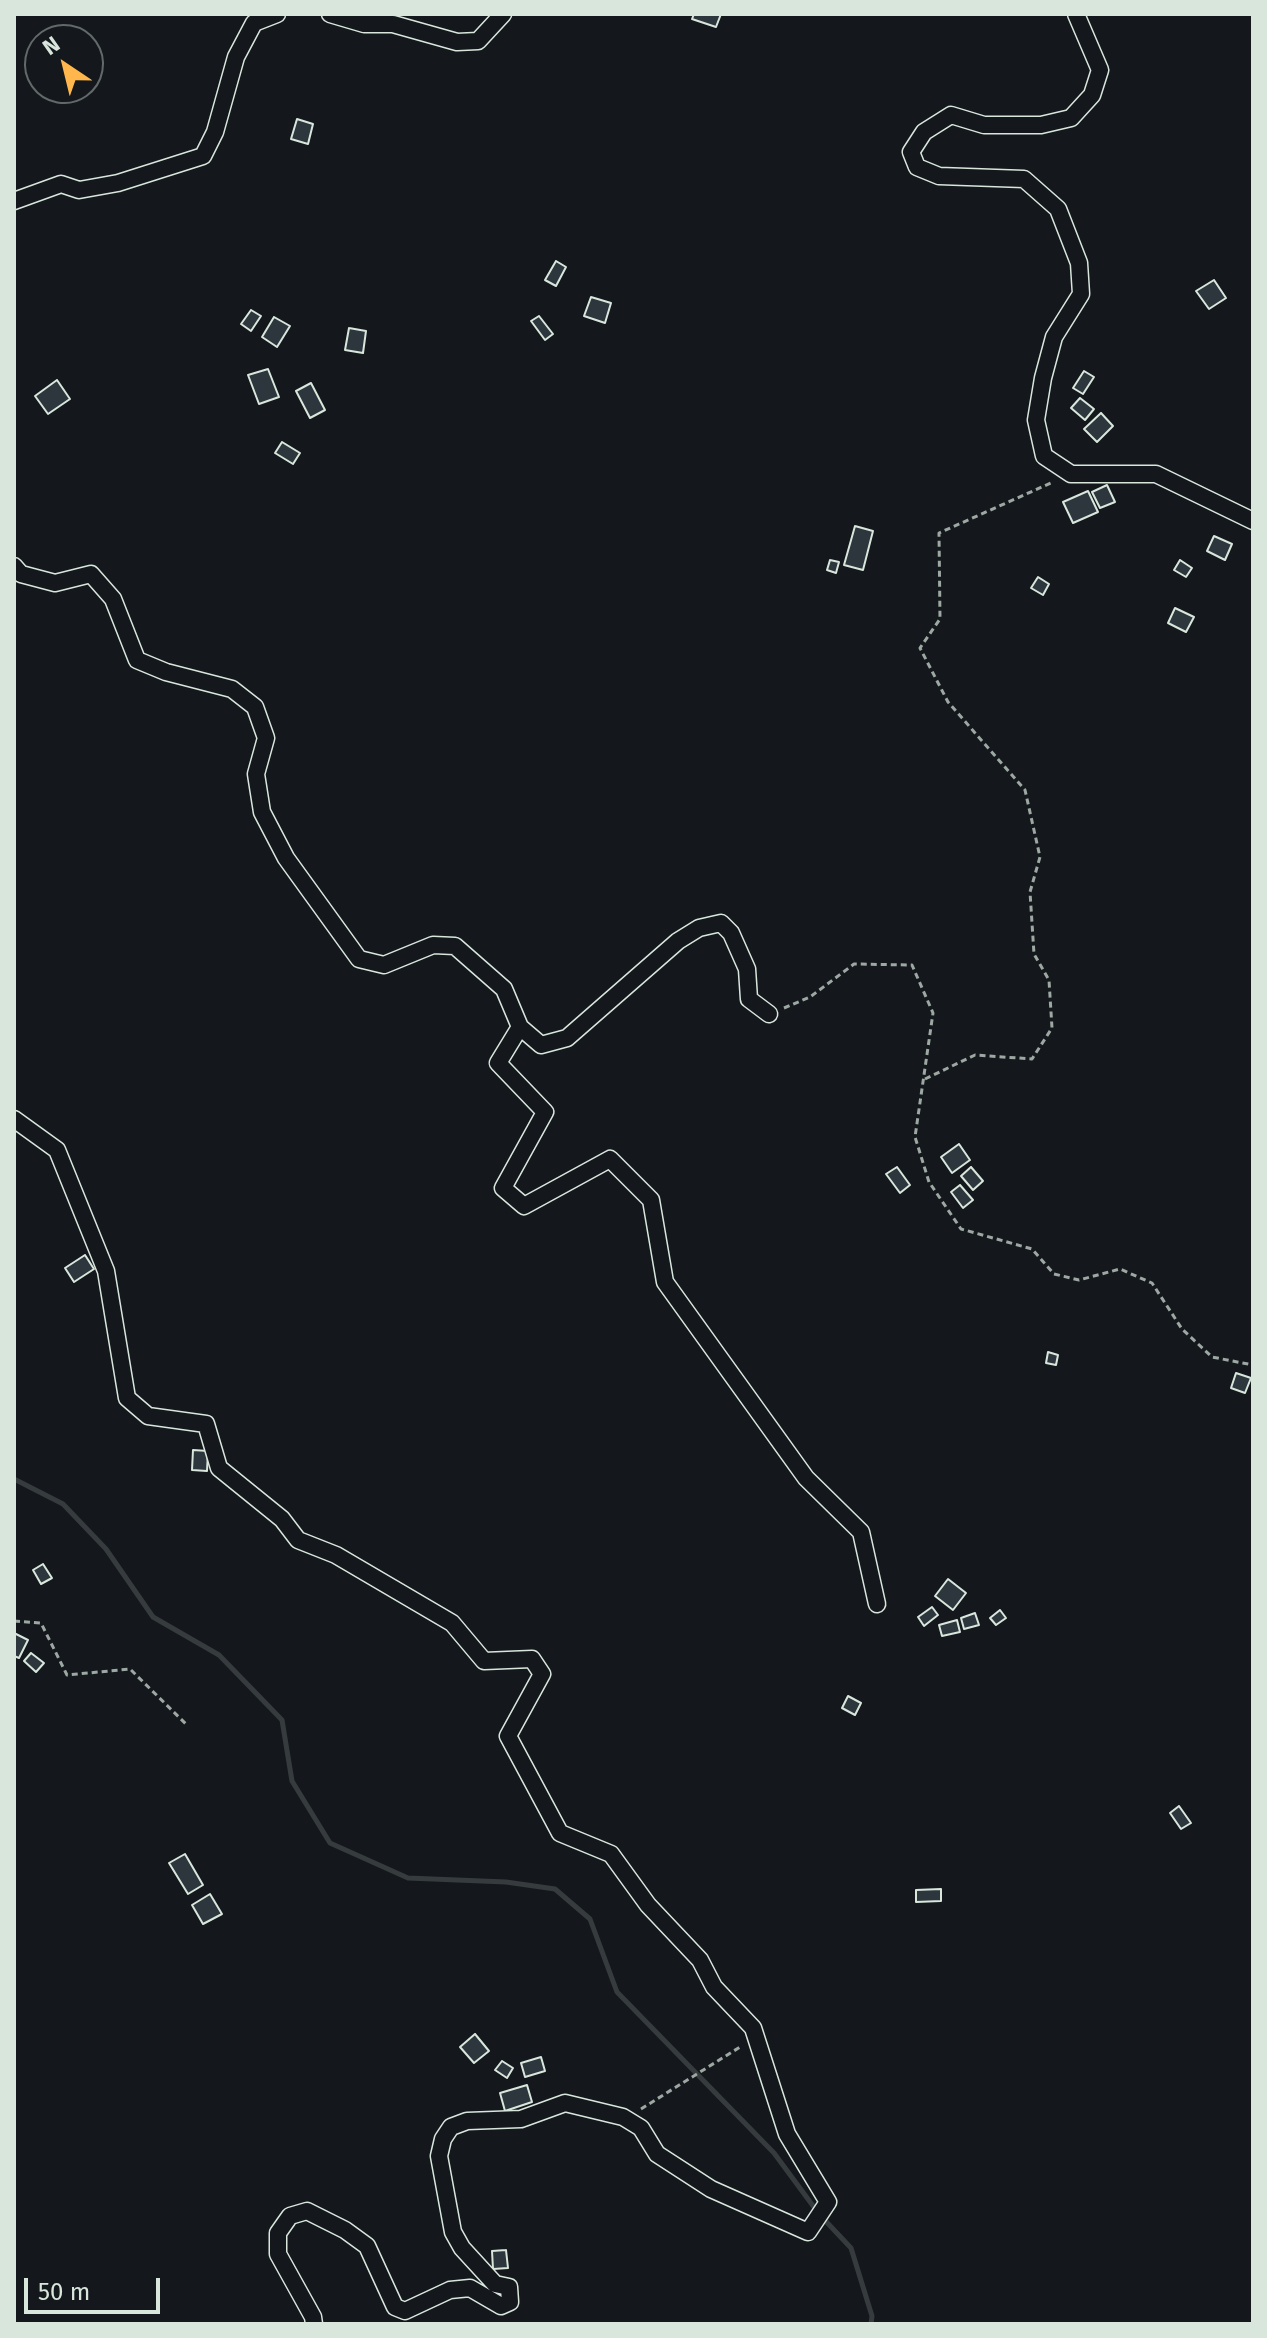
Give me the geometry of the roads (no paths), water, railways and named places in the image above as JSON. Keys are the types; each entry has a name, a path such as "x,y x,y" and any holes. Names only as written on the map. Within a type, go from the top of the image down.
{"street":[{"path":"14,201 61,184 79,190 118,183 203,156 215,132 236,57 254,23 277,14"},
{"path":"330,14 364,24 393,24 457,42 478,41 503,14"},
{"path":"1076,14 1100,70 1092,95 1071,118 1041,125 984,125 951,115 924,132 911,152 917,167 939,176 1024,179 1058,209 1079,263 1081,294 1054,337 1036,420 1044,456 1071,474 1156,474 1253,521"},
{"path":"14,566 21,574 55,583 91,574 113,599 137,660 166,672 232,689 255,707 266,738 256,774 262,812 286,858 359,959 384,965 433,945 455,946 504,989 520,1027 541,1045 567,1038 678,941 699,928 721,923 731,933 747,969 749,999 769,1014"},
{"path":"520,1027 498,1063 545,1112 503,1188 524,1206 610,1159 651,1200 665,1282 806,1478 861,1532 877,1604"},
{"path":"14,1119 57,1150 106,1271 127,1398 148,1416 206,1424 219,1468 282,1519 298,1540 336,1555 452,1623 484,1661 532,1659 542,1674 508,1736 560,1833 611,1854 648,1905 700,1960 714,1987 753,2028 787,2134 828,2202 808,2232 711,2189 657,2154 641,2128 623,2117 565,2103 521,2119 467,2121 451,2127 443,2139 439,2156 453,2232 462,2248 495,2284 509,2287 510,2302 501,2306 470,2288 450,2290 405,2311 395,2307 367,2246 345,2230 307,2211 290,2216 278,2233 278,2254 314,2324"}],"waterway":[{"path":"14,1479 63,1504 106,1549 153,1617 219,1655 282,1720 292,1781 330,1843 408,1878 506,1882 555,1889 590,1919 617,1992 774,2153 819,2214 851,2248 872,2316 871,2324"}]}
